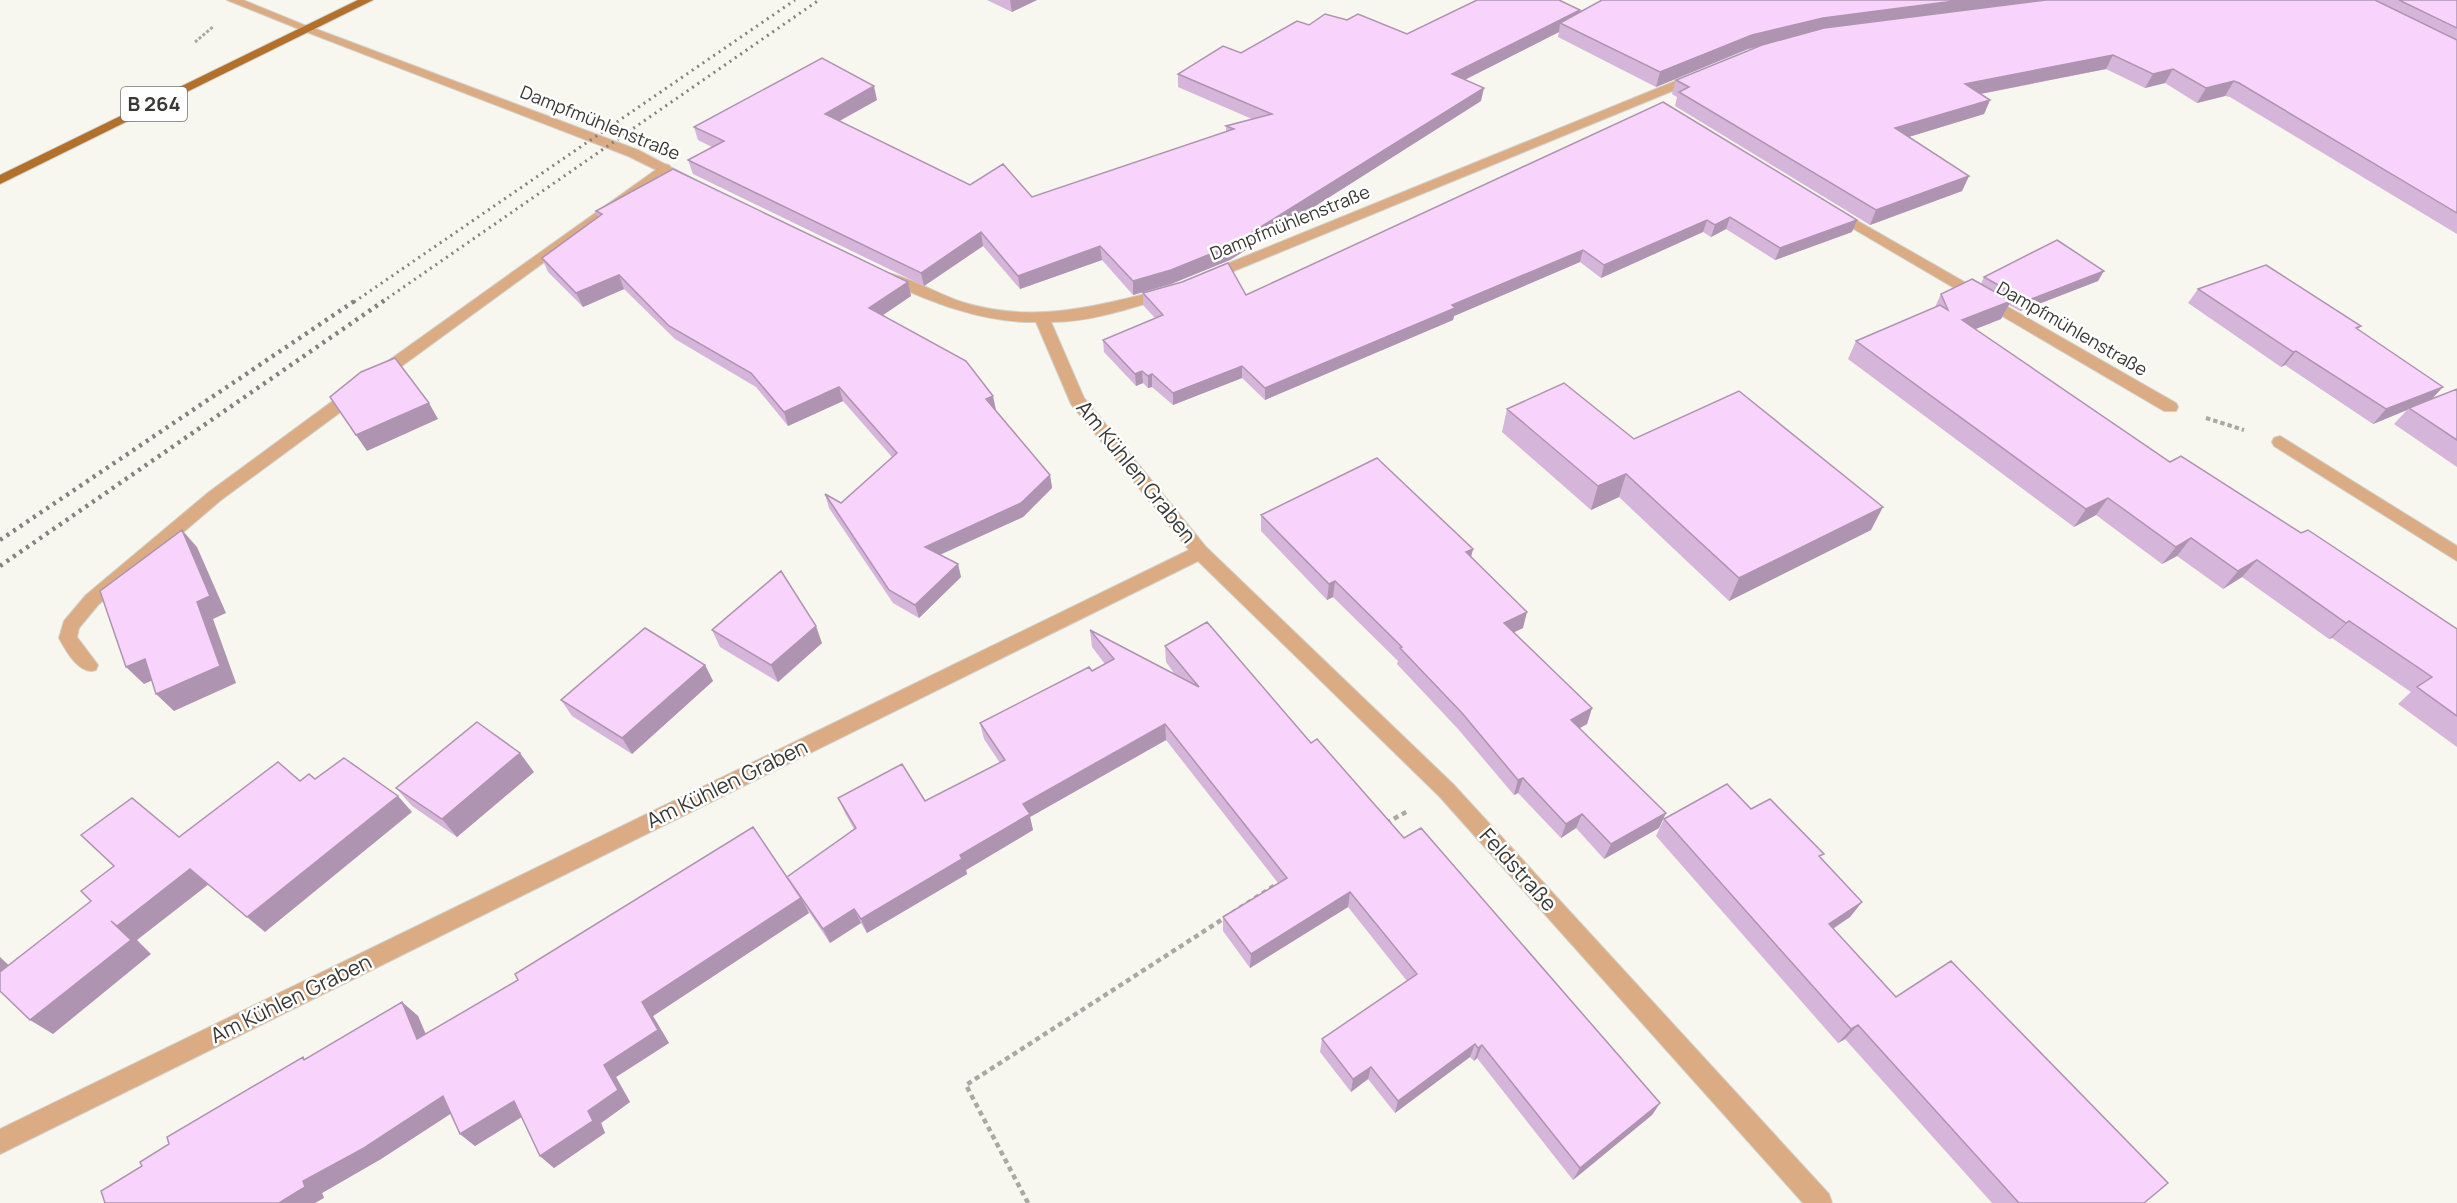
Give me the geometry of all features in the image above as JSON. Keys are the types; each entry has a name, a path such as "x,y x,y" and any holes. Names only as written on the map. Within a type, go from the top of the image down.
{"main road":[{"name":"B 264","path":"0,180 367,0"}],"street":[{"name":"Dampfmühlenstraße","path":"233,0 633,153 706,189"},
{"name":"Dampfmühlenstraße","path":"1199,280 1710,71"},
{"path":"1647,97 1667,109"},
{"path":"89,664 68,638 70,626 92,600 215,496 402,357 664,168"},
{"name":"Dampfmühlenstraße","path":"1818,202 2170,407"},
{"path":"876,271 928,296 963,309 999,317 1042,320 1087,314 1177,289"},
{"name":"Am Kühlen Graben","path":"0,1142 1200,552 1077,400 1042,320"},
{"path":"2280,442 2457,555"},
{"name":"Feldstraße","path":"1200,552 1446,790 1820,1203"}],"path":[{"path":"2170,407 2280,442"},
{"path":"1383,825 1446,790"},
{"path":"1028,1203 966,1085 1279,883"}],"building":[{"path":"1477,0 1559,0 1580,10 1452,74 1484,88 1230,246 1171,270 1133,281 1100,246 1018,276 981,232 921,273 688,160 724,141 694,127 822,58 874,86 825,114 970,185 1003,164 1032,197 1234,129 1226,126 1272,114 1178,74 1223,46 1241,53 1297,21 1309,25 1325,14 1347,20 1358,14 1407,34"},
{"path":"1602,0 1962,0 1823,18 1752,35 1660,72 1560,23"},
{"path":"2046,0 2375,0 2457,40 2457,213 2239,83 2234,81 2206,88 2173,69 2153,74 2113,55 1965,84 1990,100 1895,128 1969,176 1876,210 1679,92 1689,87 1676,80 1762,45 1824,28"},
{"path":"2399,0 2457,0 2457,28"},
{"path":"1663,102 1857,220 1780,248 1730,217 1715,225 1707,220 1604,265 1583,250 1452,305 1455,308 1265,388 1242,366 1173,393 1152,374 1148,376 1142,371 1135,374 1103,340 1163,315 1143,293 1182,282 1228,263 1246,295"},
{"path":"673,169 908,282 869,308 966,361 993,396 986,399 1050,475 1021,503 925,547 958,564 915,605 889,590 825,494 841,503 897,453 839,387 784,412 751,373 669,326 619,275 576,293 542,258 602,214 596,211"},
{"path":"2057,240 2104,271 2026,301 1984,277"},
{"path":"2266,265 2361,326 2356,328 2443,387 2386,409 2296,351 2293,352 2198,289"},
{"path":"1972,279 2011,301 1962,320 2170,462 2181,456 2301,533 2308,530 2457,629 2457,716 2417,687 2432,677 2349,621 2346,623 2257,560 2238,571 2191,538 2176,547 2108,498 2086,509 1856,341 1940,305 1948,310 1941,294"},
{"path":"395,358 429,403 356,435 330,397 361,372"},
{"path":"1564,383 1634,439 1739,391 1883,507 1739,578 1626,474 1598,486 1507,409"},
{"path":"2457,389 2457,440 2409,408"},
{"path":"1377,458 1473,549 1466,552 1527,612 1504,623 1592,708 1571,720 1666,813 1611,844 1582,814 1566,824 1523,778 1518,780 1462,713 1400,648 1402,647 1335,581 1329,584 1261,515"},
{"path":"182,530 210,596 197,602 220,666 156,694 145,659 126,667 100,591"},
{"path":"781,571 816,626 771,665 712,630"},
{"path":"1207,622 1311,743 1317,739 1404,838 1421,828 1660,1103 1580,1168 1482,1045 1478,1048 1475,1044 1398,1101 1371,1067 1353,1079 1322,1039 1417,974 1350,892 1251,954 1223,917 1287,878 1165,724 1023,804 1030,814 960,855 962,859 861,919 854,909 823,929 787,877 856,828 838,798 902,764 925,801 1005,760 980,723 1089,667 1092,671 1114,659 1090,630 1199,687 1165,646"},
{"path":"645,628 705,665 622,738 561,700"},
{"path":"477,722 520,753 442,819 396,788"},
{"path":"344,758 398,796 247,917 190,869 117,926 111,921 131,940 30,1020 0,991 0,972 91,901 81,891 114,866 81,835 132,798 179,837 278,762 300,781 309,774 315,779"},
{"path":"1727,784 1751,809 1770,799 1824,854 1819,856 1862,902 1829,924 1896,997 1951,961 2168,1183 2144,1203 2019,1203 1858,1025 1851,1029 1664,819"},
{"path":"753,827 801,898 642,1002 658,1030 604,1065 618,1090 588,1111 593,1121 540,1156 514,1101 460,1134 443,1096 364,1148 303,1181 305,1187 279,1203 105,1203 101,1191 142,1166 140,1162 169,1144 167,1137 303,1057 304,1060 402,1002 417,1039 518,980 515,974"}],"railway":[{"path":"354,302 795,0"},
{"path":"382,302 819,0"},
{"path":"0,540 356,300"},
{"path":"0,566 385,300"}]}
